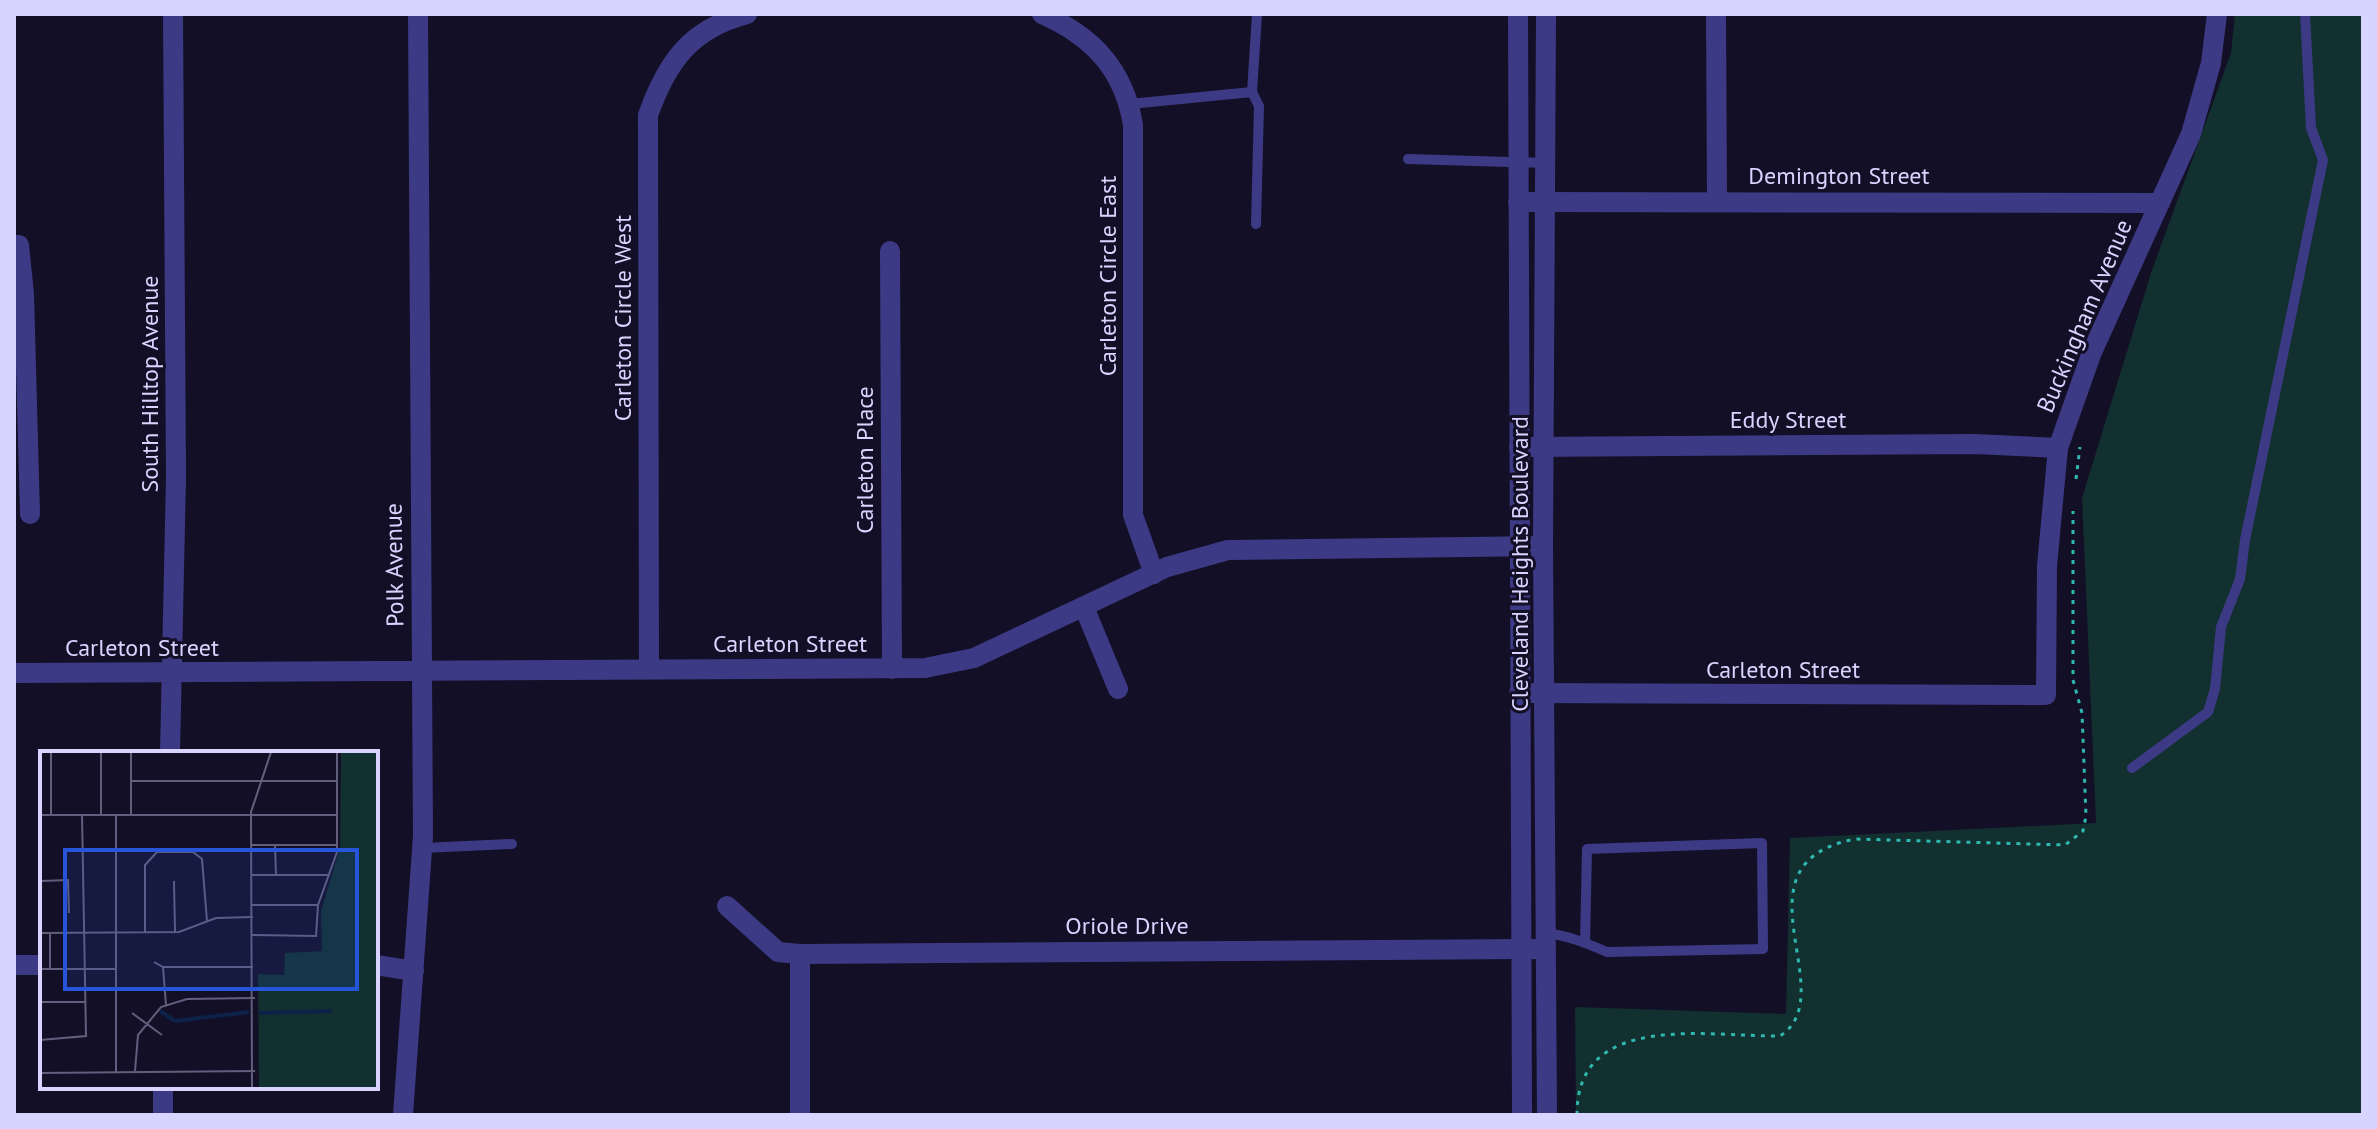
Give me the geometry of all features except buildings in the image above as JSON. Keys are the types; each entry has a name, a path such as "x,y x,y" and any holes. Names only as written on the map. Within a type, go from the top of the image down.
{"street":[{"name":"South Hilltop Avenue","path":"170,751 176,477 173,14"},
{"name":"Polk Avenue","path":"403,1115 423,848 418,14"},
{"name":"Carleton Circle West","path":"649,669 648,115 662,76 677,55 720,22 747,14"},
{"name":"Carleton Circle East","path":"1042,14 1071,27 1096,47 1115,70 1130,104 1133,125 1133,515 1154,574"},
{"name":"Cleveland Heights Boulevard","path":"1518,14 1522,1115"},
{"name":"Cleveland Heights Boulevard","path":"1546,14 1543,546 1547,1115"},
{"path":"1716,14 1717,201"},
{"name":"Buckingham Avenue","path":"2046,695 2047,566 2058,448 2092,352 2186,147 2203,96 2217,14"},
{"name":"Demington Street","path":"1518,202 2160,203"},
{"path":"16,245 24,294 30,514"},
{"name":"Carleton Place","path":"890,251 892,669"},
{"name":"Eddy Street","path":"1519,447 1974,444 2058,448"},
{"name":"Carleton Street","path":"14,673 925,668 974,658 1167,567 1228,550 1543,546"},
{"path":"1084,607 1118,689"},
{"name":"Carleton Street","path":"1519,693 2046,695"},
{"name":"Oriole Drive","path":"727,906 778,952 800,954 1519,949 1544,941"},
{"path":"800,954 800,1115"},
{"path":"14,965 40,965"},
{"path":"378,965 414,971"},
{"path":"163,1089 163,1115"}],"lane":[{"path":"1256,224 1259,106 1252,92 1257,14"},
{"path":"2132,768 2208,712 2215,689 2221,627 2240,579 2245,540 2323,160 2311,128 2305,14"},
{"path":"1130,104 1252,92"},
{"path":"1408,159 1546,163"},
{"path":"1544,941 1565,935 1607,952 1763,949 1762,843 1587,849 1585,943"},
{"path":"423,848 512,844"}],"path":[{"path":"2075,490 2083,437"},
{"path":"1577,1115 1580,1083 1588,1066 1609,1049 1630,1040 1654,1036 1780,1036 1790,1029 1799,1015 1801,999 1791,912 1794,887 1813,856 1828,845 1870,839 2065,845 2083,831 2086,816 2082,713 2073,680 2073,503"}],"green space":[{"path":"2235,14 2363,14 2363,1115 1576,1115 1575,1007 1786,1014 1790,838 2096,823 2082,498 2151,273 2231,53"}]}
